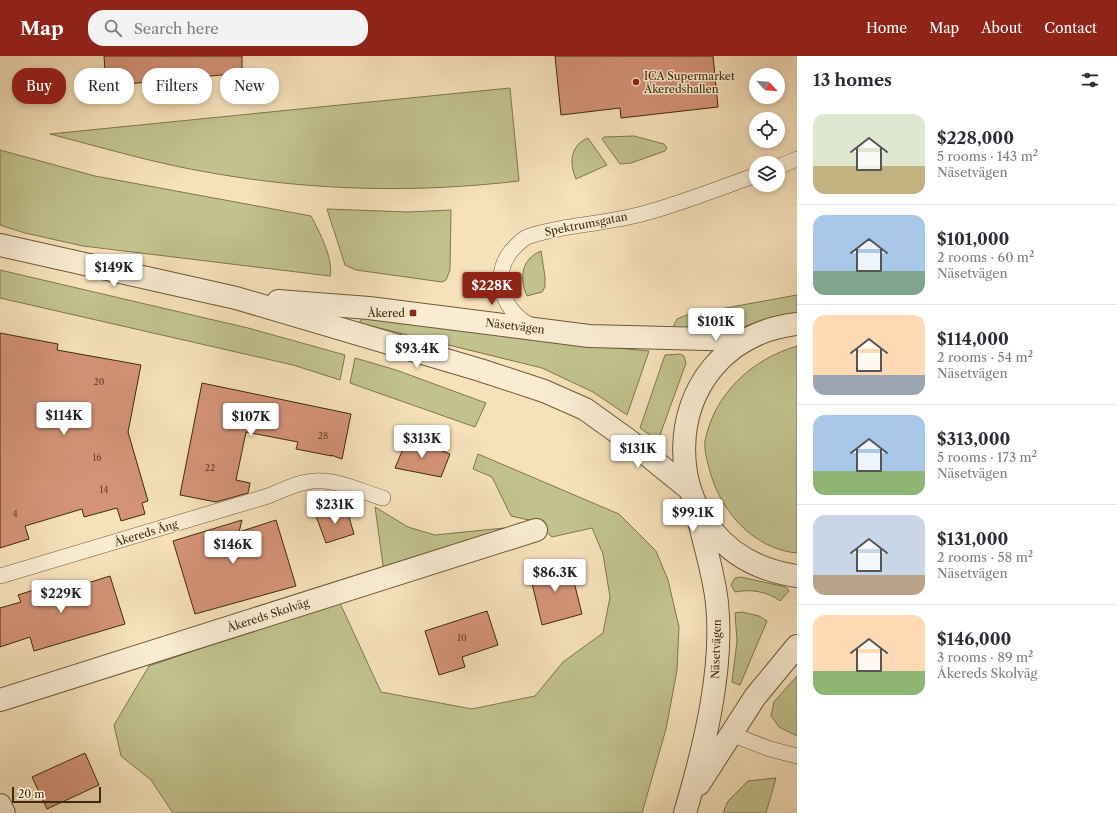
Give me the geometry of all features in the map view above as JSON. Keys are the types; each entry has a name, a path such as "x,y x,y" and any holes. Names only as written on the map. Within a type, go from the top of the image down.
{"street":[{"name":"Näsetvägen","path":"0,245 236,298 473,368 544,391 585,409 631,442 692,494 711,530 737,553 768,569 797,576"},
{"name":"Näsetvägen","path":"236,298 369,308 589,336 746,340"},
{"name":"Näsetvägen","path":"688,806 715,691 718,641 716,595 684,455 687,421 692,405 708,374 732,350 746,340 775,328 797,324"},
{"name":"Åkereds Skolväg","path":"0,700 536,530"},
{"name":"Näsetvägen","path":"688,806 755,697 797,646"},
{"path":"0,805 4,813"}],"lane":[{"path":"785,164 797,159"},
{"name":"Spektrumsgatan","path":"537,329 521,321 511,311 503,296 501,287 502,274 508,255 516,245 526,237 543,232 638,215 709,193 749,178"},
{"name":"Åkereds Äng","path":"0,576 268,496 306,482 320,480 383,498"},
{"path":"731,734 770,749 797,756"}],"green space":[{"path":"510,88 519,181 481,185 365,188 288,184 212,173 171,165 50,134"},
{"path":"634,136 664,144 667,148 665,151 631,163 620,164 602,139 604,137"},
{"path":"588,138 607,165 576,179 572,167 574,150 582,141"},
{"path":"0,150 95,176 311,216 322,237 328,254 331,269 330,276 83,246 25,233 0,225"},
{"path":"327,209 408,212 451,210 450,270 446,280 442,282 356,270 345,265"},
{"path":"541,251 545,287 542,292 527,296 523,283 524,270 529,259"},
{"path":"0,270 248,328 345,355 340,380 293,365 0,298"},
{"path":"797,295 797,313 772,317 735,330 672,329 677,319 687,315"},
{"path":"364,315 531,340 649,351 627,415 593,392 542,368 359,323"},
{"path":"797,346 797,553 781,550 766,544 752,535 729,512 714,483 705,451 705,441 717,408 726,394 738,381 750,369 765,360 780,352"},
{"path":"680,354 684,356 686,363 660,435 654,438 640,428 665,355"},
{"path":"355,358 396,370 486,403 475,427 350,383"},
{"path":"478,454 619,514 656,551 668,580 679,627 677,670 666,729 642,813 173,813 151,780 121,756 114,725 149,666 339,601 381,692 472,709 535,696 563,662 603,633 610,597 603,554 592,528 552,537 533,521 511,516 492,477 473,469"},
{"path":"375,507 408,527 435,535 504,528 516,531 384,572"},
{"path":"741,577 786,587 789,591 780,601 764,593 747,591 735,592 731,585 735,578"},
{"path":"742,612 759,616 767,621 740,685 732,682 737,641 735,613"},
{"path":"797,676 797,736 779,727 771,716 774,702"},
{"path":"776,778 766,813 723,813 728,801 748,781"}],"building":[{"path":"104,56 242,56 242,68 220,68 220,75 212,76 212,68 142,68 142,83 134,83 134,68 105,68"},
{"name":"ICA Supermarket Åkeredshallen","path":"555,56 713,56 718,107 621,118 620,108 561,115"},
{"path":"0,333 58,344 57,350 141,365 128,432 148,501 142,503 145,514 121,521 117,508 84,517 82,509 25,526 29,539 0,548"},
{"path":"202,383 351,414 342,459 331,455 332,456 296,449 298,442 246,432 236,480 250,483 248,493 216,502 180,495"},
{"path":"408,437 450,454 441,477 395,468"},
{"path":"346,507 354,534 326,543 316,516"},
{"path":"242,520 239,532 276,520 296,586 195,614 173,541"},
{"path":"569,562 582,614 542,625 529,571"},
{"path":"110,576 125,624 34,651 30,637 0,647 0,608 21,602 18,595 56,583 59,592"},
{"path":"487,611 498,645 462,657 465,667 439,675 425,631"},
{"path":"85,753 99,785 47,809 32,777"}],"place":[{"name":"ICA Supermarket Åkeredshallen","path":"636,82"},
{"name":"Åkered","path":"413,313"}]}
